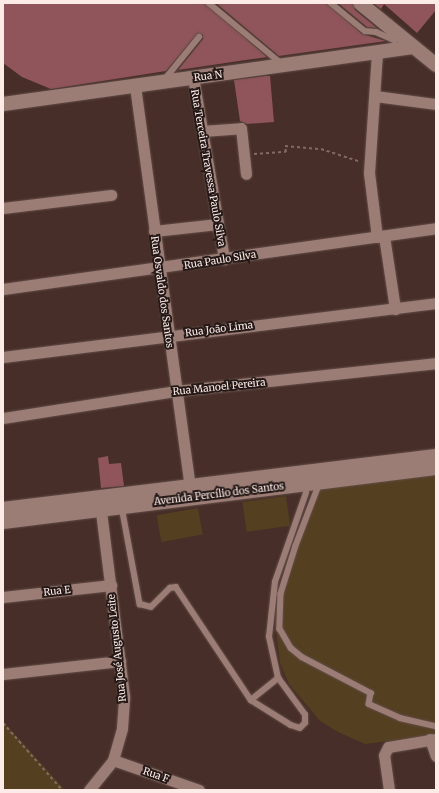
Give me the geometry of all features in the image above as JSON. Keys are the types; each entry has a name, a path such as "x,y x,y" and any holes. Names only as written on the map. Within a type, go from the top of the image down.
{"street":[{"path":"360,3 387,43 375,96 370,164 370,191 395,309"},
{"name":"Rua N","path":"3,104 193,77 284,66 387,43 413,47"},
{"path":"387,43 413,47 436,65"},
{"name":"Rua Terceira Travessa Paulo Silva","path":"193,77 224,259"},
{"name":"Rua Osvaldo dos Santos","path":"135,86 190,491"},
{"path":"375,96 436,104"},
{"path":"202,131 241,128 246,174"},
{"path":"3,208 111,195"},
{"path":"154,231 218,224"},
{"name":"Rua Paulo Silva","path":"3,289 159,269 436,228"},
{"name":"Rua João Lima","path":"3,357 168,335 436,303"},
{"name":"Rua Manoel Pereira","path":"3,418 176,391 436,363"},
{"name":"Avenida Percílio dos Santos","path":"3,522 101,504 190,491 290,479 436,456"},
{"name":"Avenida Percílio dos Santos","path":"290,479 321,481 436,468"},
{"name":"Avenida Percílio dos Santos","path":"3,510 101,504 122,507 190,491"},
{"name":"Rua José Augusto Leite","path":"89,790 113,760 122,728 124,696 101,504"},
{"name":"Rua E","path":"3,597 111,585"},
{"path":"3,674 120,661"},
{"path":"389,790 385,763 386,751 392,745 433,739 436,756"},
{"name":"Rua F","path":"113,760 178,786 199,790"}],"lane":[{"path":"209,3 284,66"},
{"path":"331,3 365,31 376,32 387,43"},
{"path":"162,82 199,37"},
{"path":"321,481 296,546 281,594 280,629 291,648 302,657 371,693 369,704 400,718 436,726"},
{"path":"122,507 140,604 151,607 170,588 176,586 251,700 291,726 300,728 304,726 305,715 278,678 269,637 275,582 306,493"},
{"path":"251,700 278,678"}],"path":[{"path":"244,155 286,152 285,146 321,149 370,164"},
{"path":"3,723 62,790"}],"shaded area":[{"path":"436,475 436,735 365,744 338,732 320,721 289,684 280,663 275,623 276,603 283,575 313,490"},
{"path":"286,496 290,526 247,532 242,502"},
{"path":"198,508 203,535 161,542 157,515"},
{"path":"3,721 65,790 3,790"}],"building":[{"path":"3,3 205,3 267,57 178,70 203,39 203,35 198,33 166,71 51,89 22,77 3,63"},
{"path":"216,3 327,3 362,34 386,41 279,56"},
{"path":"338,3 352,3 355,10 377,28 367,27"},
{"path":"373,3 436,3 436,10 417,33 384,4 381,9"},
{"path":"270,76 274,122 247,124 240,121 234,80"},
{"path":"108,456 109,464 121,463 124,486 101,488 98,458"}]}
